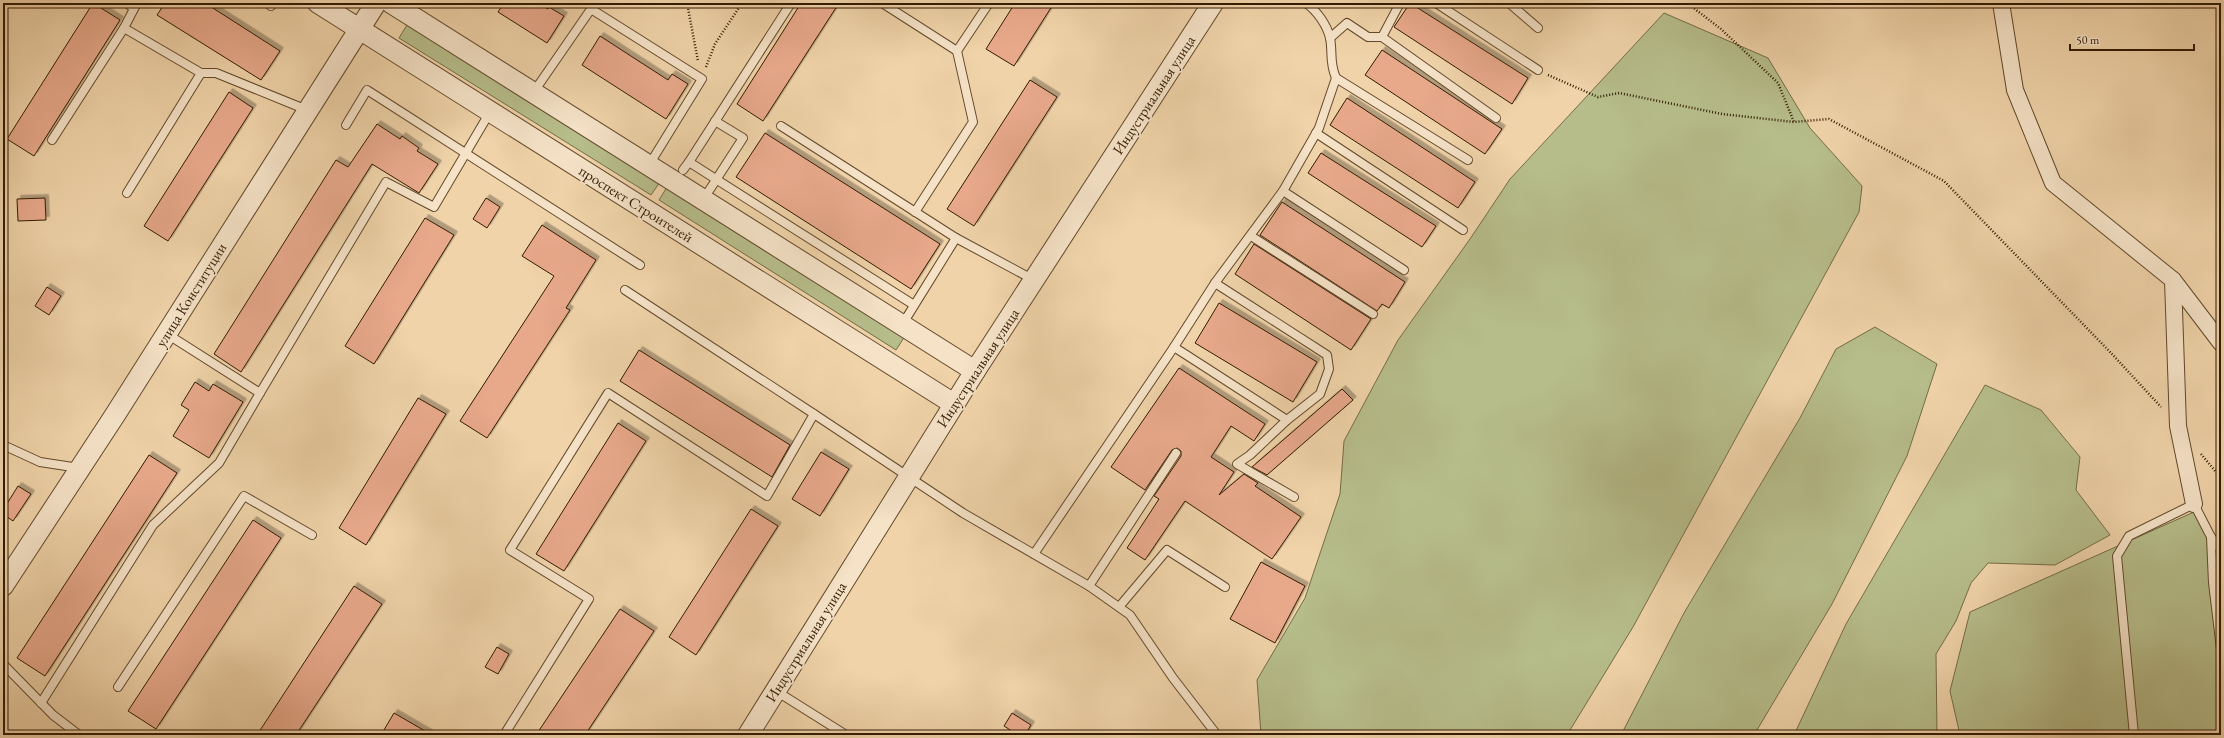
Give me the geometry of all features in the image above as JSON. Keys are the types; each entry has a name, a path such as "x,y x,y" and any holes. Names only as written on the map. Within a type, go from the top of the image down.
{"street":[{"name":"проспект Строителей","path":"318,3 954,404"},
{"name":"улица Конституции","path":"3,586 166,334 376,3"},
{"path":"391,3 975,371"},
{"name":"Индустриальная улица","path":"748,735 954,404 1035,281 1213,3"},
{"path":"2001,3 2015,90 2053,183 2173,280 2221,343"},
{"path":"2173,280 2178,426 2194,504"}],"lane":[{"path":"52,140 124,28 136,5 126,3"},
{"path":"267,3 271,6 272,3"},
{"path":"683,170 791,3"},
{"path":"882,3 957,51 973,122 915,212"},
{"path":"957,51 990,3"},
{"path":"1306,3 1316,10 1330,38 1331,67 1336,78 1468,160"},
{"path":"1382,37 1400,3"},
{"path":"1436,3 1538,70"},
{"path":"1509,3 1538,28"},
{"path":"533,93 590,10 702,79 649,166"},
{"path":"1330,38 1347,23 1368,37 1382,37 1496,118"},
{"path":"124,28 201,73 216,73 308,110"},
{"path":"126,193 201,73"},
{"path":"1034,554 1174,347 1215,283 1283,191 1319,128 1336,78"},
{"path":"346,125 367,90 466,152 640,265"},
{"path":"41,703 153,525 220,463 386,182 434,207 490,112"},
{"path":"703,200 743,138 715,121"},
{"path":"781,126 956,238 1035,281"},
{"path":"1316,132 1463,230"},
{"path":"689,162 914,305"},
{"path":"1283,191 1404,270"},
{"path":"1251,236 1373,314"},
{"path":"902,325 956,238"},
{"path":"1215,283 1327,355 1329,369 1320,394 1287,420 1250,455 1237,464 1294,497"},
{"path":"625,290 963,513 1089,586 1130,615 1173,678 1217,735"},
{"path":"166,334 260,393"},
{"path":"1174,347 1287,420"},
{"path":"504,735 589,599 510,550 608,393 768,496 814,414"},
{"path":"3,445 40,462 80,468"},
{"path":"1089,586 1176,453"},
{"path":"118,687 244,496 312,535"},
{"path":"2134,735 2117,556 2129,536 2194,504 2211,537 2221,550"},
{"path":"2211,537 2213,583 2221,649"},
{"path":"1119,607 1167,550 1225,587"},
{"path":"3,664 53,715 79,735"},
{"path":"775,691 846,735"}],"path":[{"path":"687,3 702,79"},
{"path":"702,79 715,44 742,3"},
{"path":"1687,3 1721,29 1778,83 1794,122"},
{"path":"1538,70 1598,97 1619,93 1722,114 1794,122 1829,119 1944,181 2112,354 2178,426"},
{"path":"2197,449 2221,478"}],"green space":[{"path":"1664,13 1768,58 1810,128 1862,186 1859,212 1633,627 1567,735 1261,735 1257,680 1305,598 1340,494 1344,441 1398,340 1470,239 1510,179"},
{"path":"407,25 660,182 651,195 399,38"},
{"path":"667,187 905,336 896,350 659,200"},
{"path":"1875,327 1937,364 1907,456 1832,604 1754,735 1621,735 1684,613 1800,418 1836,349"},
{"path":"1985,385 2041,410 2080,457 2076,490 2110,535 2055,565 1988,563 1971,583 1956,621 1936,654 1937,735 1794,735 1846,624"},
{"path":"2194,512 2221,550 2221,735 1960,735 1950,691 1970,612"}],"building":[{"path":"93,3 120,20 34,156 7,139"},
{"path":"165,3 205,3 280,51 261,80 157,15"},
{"path":"504,3 538,3 548,9 549,7 564,16 547,43 498,12"},
{"path":"801,3 839,3 763,121 737,104"},
{"path":"1015,3 1054,3 1014,66 986,49"},
{"path":"1410,3 1528,78 1512,104 1394,27"},
{"path":"600,36 668,80 672,74 688,84 666,119 582,65"},
{"path":"1382,50 1502,129 1485,154 1365,75"},
{"path":"1030,80 1057,97 974,226 947,209"},
{"path":"229,92 253,108 168,241 144,226"},
{"path":"1347,98 1475,182 1458,208 1330,125"},
{"path":"377,124 400,139 402,136 419,148 417,151 438,164 419,193 372,164 241,372 214,354 336,160 348,167"},
{"path":"765,133 940,244 911,289 736,177"},
{"path":"1321,153 1436,226 1422,247 1308,173"},
{"path":"45,198 46,220 18,221 17,199"},
{"path":"486,198 500,207 487,228 473,219"},
{"path":"1282,202 1405,282 1389,308 1382,304 1377,311 1260,235"},
{"path":"425,218 454,235 374,364 345,346"},
{"path":"542,225 596,260 566,308 570,310 487,438 460,421 554,276 522,256"},
{"path":"1254,244 1371,319 1351,350 1235,274"},
{"path":"47,287 61,296 49,315 35,306"},
{"path":"1219,303 1317,362 1293,402 1195,343"},
{"path":"639,350 790,445 772,477 620,381"},
{"path":"1179,368 1265,424 1254,441 1231,426 1211,457 1234,472 1219,495 1244,474 1258,483 1255,486 1301,517 1272,559 1185,501 1145,560 1127,548 1159,499 1154,496 1181,456 1181,451 1177,448 1172,450 1145,490 1111,467"},
{"path":"195,382 209,391 213,384 243,402 209,458 173,436 189,410 181,405"},
{"path":"1342,389 1353,400 1267,475 1252,467"},
{"path":"418,398 446,414 366,545 339,528"},
{"path":"618,423 646,441 564,571 536,554"},
{"path":"821,452 849,469 820,516 792,499"},
{"path":"149,455 177,473 45,676 17,658"},
{"path":"18,486 31,494 13,521 3,514 3,510"},
{"path":"751,509 778,526 696,655 669,637"},
{"path":"253,520 281,538 156,729 128,711"},
{"path":"1261,562 1305,586 1275,643 1230,619"},
{"path":"354,586 382,604 296,735 257,735"},
{"path":"620,609 654,631 585,735 536,735"},
{"path":"497,647 509,654 498,674 485,667"},
{"path":"394,713 432,735 381,735"},
{"path":"1012,713 1031,725 1025,735 1018,735 1004,726"}]}
